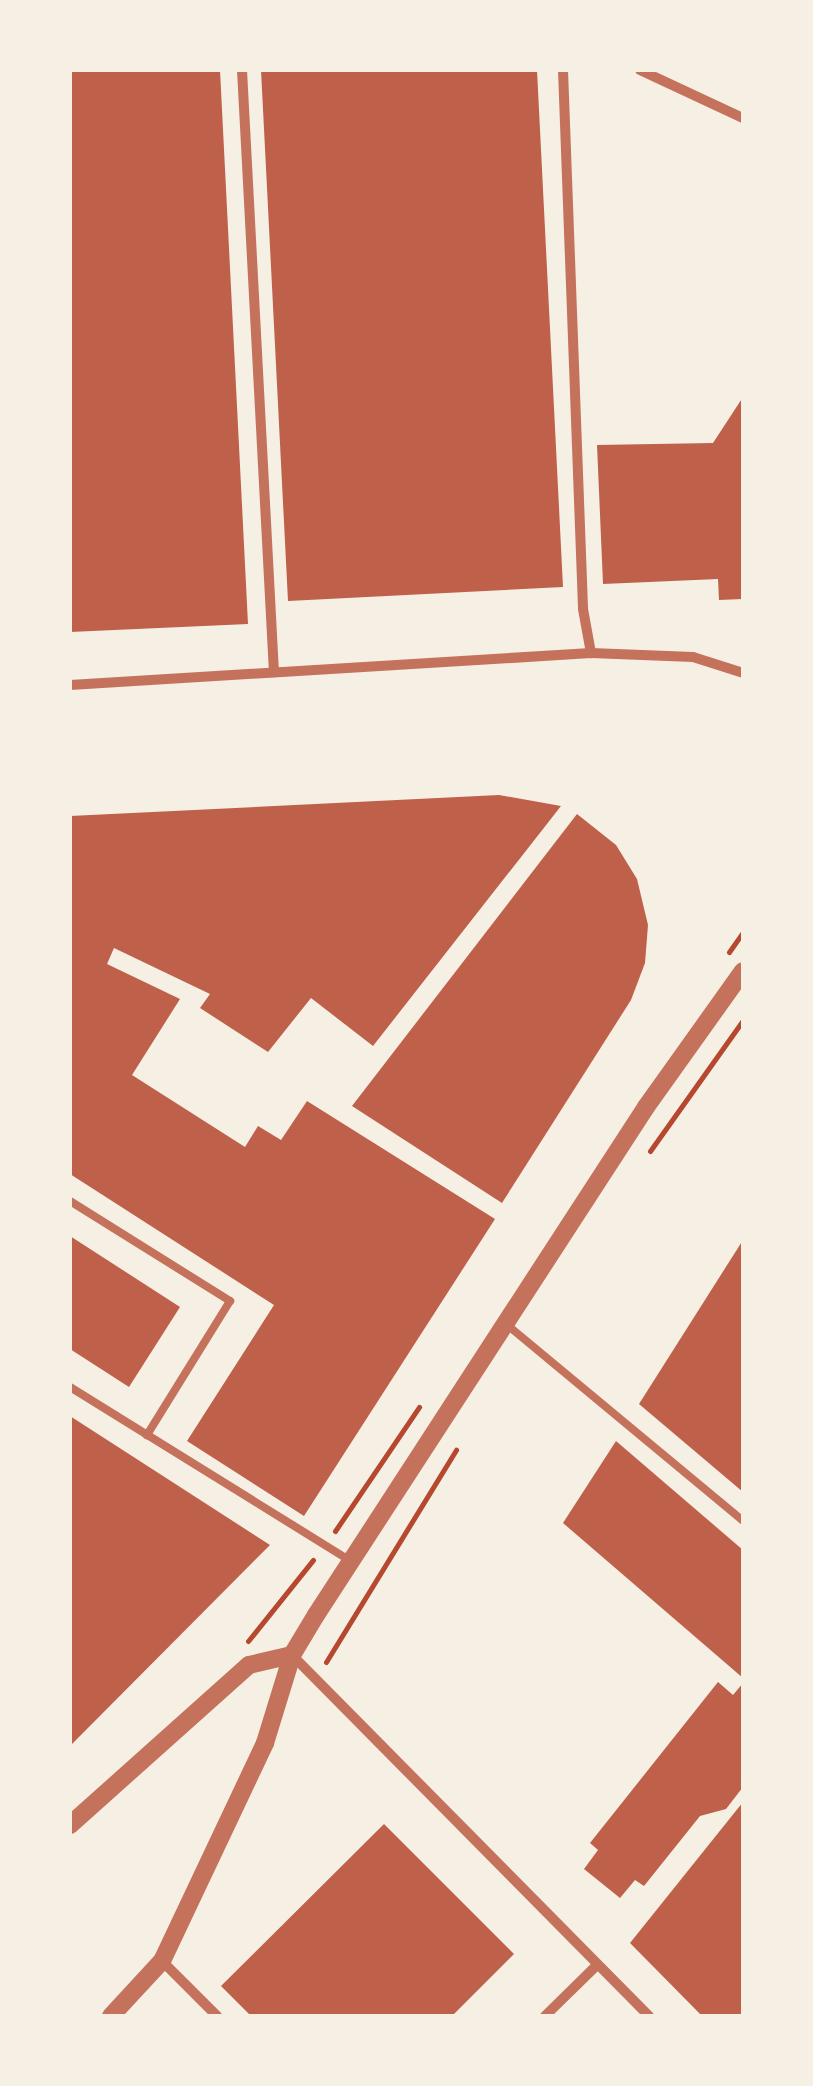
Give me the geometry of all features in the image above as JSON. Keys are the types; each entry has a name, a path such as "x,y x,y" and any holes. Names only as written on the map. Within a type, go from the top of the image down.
{"street":[{"path":"242,70 274,672"},
{"path":"564,70 583,610 591,653"},
{"path":"640,70 743,118"},
{"path":"70,684 591,653 693,657 742,671"},
{"path":"111,2016 162,1961 265,1743 292,1656 506,1324 743,971"},
{"path":"292,1656 649,2016"},
{"path":"70,1825 249,1664 292,1656"},
{"path":"162,1961 216,2016"},
{"path":"546,2016 597,1965"}],"lane":[{"path":"70,1201 230,1302 147,1434"},
{"path":"506,1324 743,1521"},
{"path":"70,1387 352,1562"}],"path":[{"path":"647,1155 743,1020"},
{"path":"316,1682 460,1442"}],"building":[{"path":"70,70 220,70 248,624 70,632"},
{"path":"261,70 537,70 563,587 288,601"},
{"path":"743,397 743,599 719,600 718,579 603,584 597,445 713,443"},
{"path":"499,795 561,806 373,1046 311,998 268,1052 200,1008 210,994 114,948 107,964 180,999 132,1075 245,1147 258,1126 281,1140 307,1101 495,1219 304,1516 187,1441 274,1305 70,1174 70,816"},
{"path":"577,814 616,845 637,879 648,925 645,963 631,1000 502,1203 352,1106"},
{"path":"70,1236 180,1307 129,1387 70,1349"},
{"path":"743,1240 743,1492 639,1404"},
{"path":"70,1416 270,1545 70,1746"},
{"path":"616,1441 743,1550 743,1678 563,1523"},
{"path":"718,1682 733,1695 743,1683 743,1787 726,1809 700,1816 644,1886 635,1880 620,1898 584,1869 598,1850 590,1843"},
{"path":"743,1802 743,2016 702,2016 630,1943"},
{"path":"384,1824 514,1954 452,2016 251,2016 221,1986"}]}
